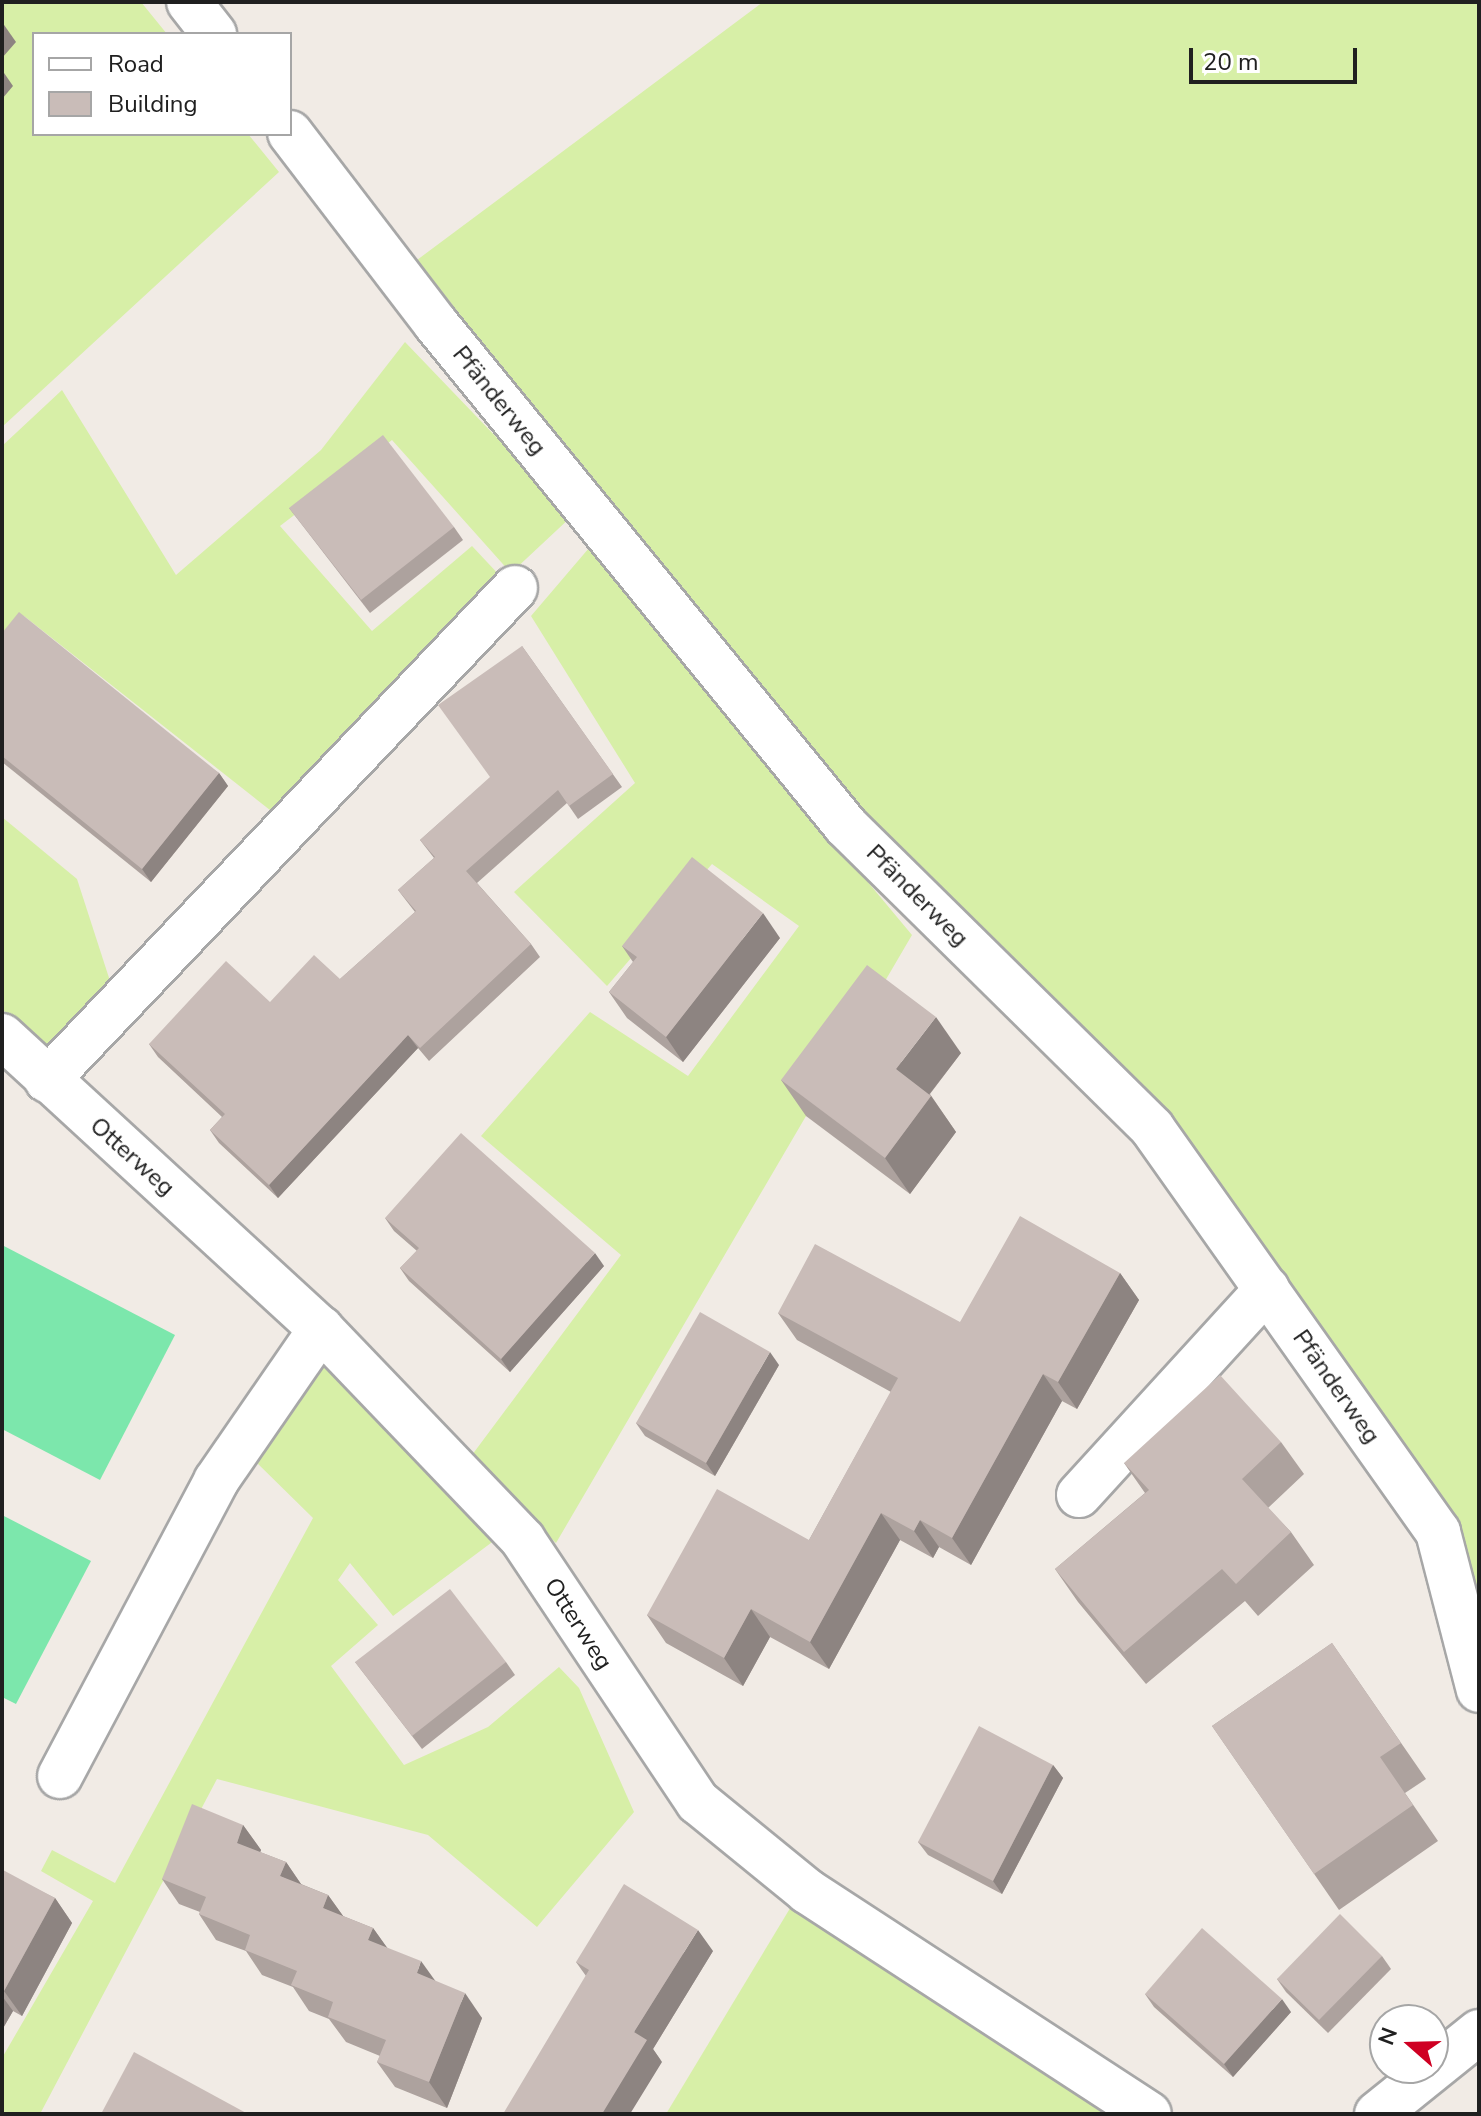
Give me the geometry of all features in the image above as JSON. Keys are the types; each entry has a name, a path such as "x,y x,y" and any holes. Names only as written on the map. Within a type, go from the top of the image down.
{"street":[{"path":"189,2 212,32"},
{"name":"Pfänderweg","path":"292,136 436,324 846,826 1152,1128 1438,1532 1479,1690"},
{"path":"47,1080 515,588"},
{"name":"Otterweg","path":"2,1036 321,1329 523,1540 698,1802 807,1891 1149,2114"},
{"path":"1079,1495 1267,1289"},
{"path":"60,1776 216,1481 321,1329"},
{"path":"1377,2114 1479,2032"}],"green space":[{"path":"2,2 141,2 165,32 32,32 32,136 250,136 279,172 2,427"},
{"path":"763,2 1479,2 1479,1622 1451,1512 1153,1098 851,811 417,260"},
{"path":"405,342 572,516 511,573 392,440 280,526 372,631 472,546 502,578 275,814 24,616 2,643 2,446 62,390 176,575 321,450"},
{"path":"589,548 912,935 556,1543 469,1459 621,1255 481,1136 590,1012 688,1076 799,926 712,864 607,986 514,892 635,783 531,616"},
{"path":"2,817 77,879 111,984 49,1054 2,1009"},
{"path":"2,1245 175,1335 100,1480 2,1429"},
{"path":"322,1347 503,1534 393,1616 350,1563 338,1580 378,1625 331,1666 404,1765 488,1727 559,1667 579,1688 634,1812 537,1927 428,1835 217,1779 40,2114 2,2114 2,2058 93,1901 41,1871 52,1850 115,1883 313,1518 249,1455"},
{"path":"2,1515 91,1561 16,1704 2,1697"},
{"path":"792,1905 1110,2114 666,2114"}],"building":[{"path":"383,435 454,527 361,600 289,508"},
{"path":"19,612 219,773 142,869 2,756 2,633"},
{"path":"522,646 613,774 569,806 558,790 466,871 531,944 420,1048 408,1035 269,1185 210,1130 225,1114 149,1044 226,961 270,1002 314,955 340,979 416,911 398,890 435,857 420,840 490,777 438,705"},
{"path":"692,857 763,913 666,1037 609,992 637,957 622,946"},
{"path":"867,965 936,1017 896,1069 931,1096 885,1158 781,1080"},
{"path":"461,1133 595,1253 501,1359 400,1268 419,1248 385,1218"},
{"path":"1020,1216 1120,1273 1058,1382 1043,1374 952,1538 920,1520 914,1531 881,1513 810,1642 751,1609 724,1658 647,1615 717,1489 809,1540 898,1378 778,1313 815,1244 960,1322"},
{"path":"700,1312 770,1352 706,1463 636,1423"},
{"path":"1220,1375 1281,1442 1242,1479 1291,1532 1236,1584 1222,1569 1124,1652 1055,1569 1149,1490 1124,1463"},
{"path":"450,1589 506,1662 412,1736 355,1662"},
{"path":"1332,1643 1401,1743 1380,1757 1413,1805 1314,1874 1212,1726"},
{"path":"979,1726 1053,1765 993,1881 918,1842"},
{"path":"192,1804 243,1825 237,1843 286,1862 280,1876 328,1895 323,1908 373,1928 368,1940 421,1961 417,1973 465,1993 429,2082 377,2062 386,2040 328,2017 333,2002 291,1985 297,1971 245,1950 250,1935 199,1914 206,1897 162,1879"},
{"path":"3,1870 55,1898 4,1991 2,1989"},
{"path":"624,1884 698,1930 634,2032 647,2040 602,2114 503,2114 589,1970 576,1962"},
{"path":"1340,1914 1382,1956 1319,2020 1277,1979"},
{"path":"1202,1928 1282,1999 1224,2064 1145,1994"},
{"path":"134,2052 248,2114 101,2114"}]}
